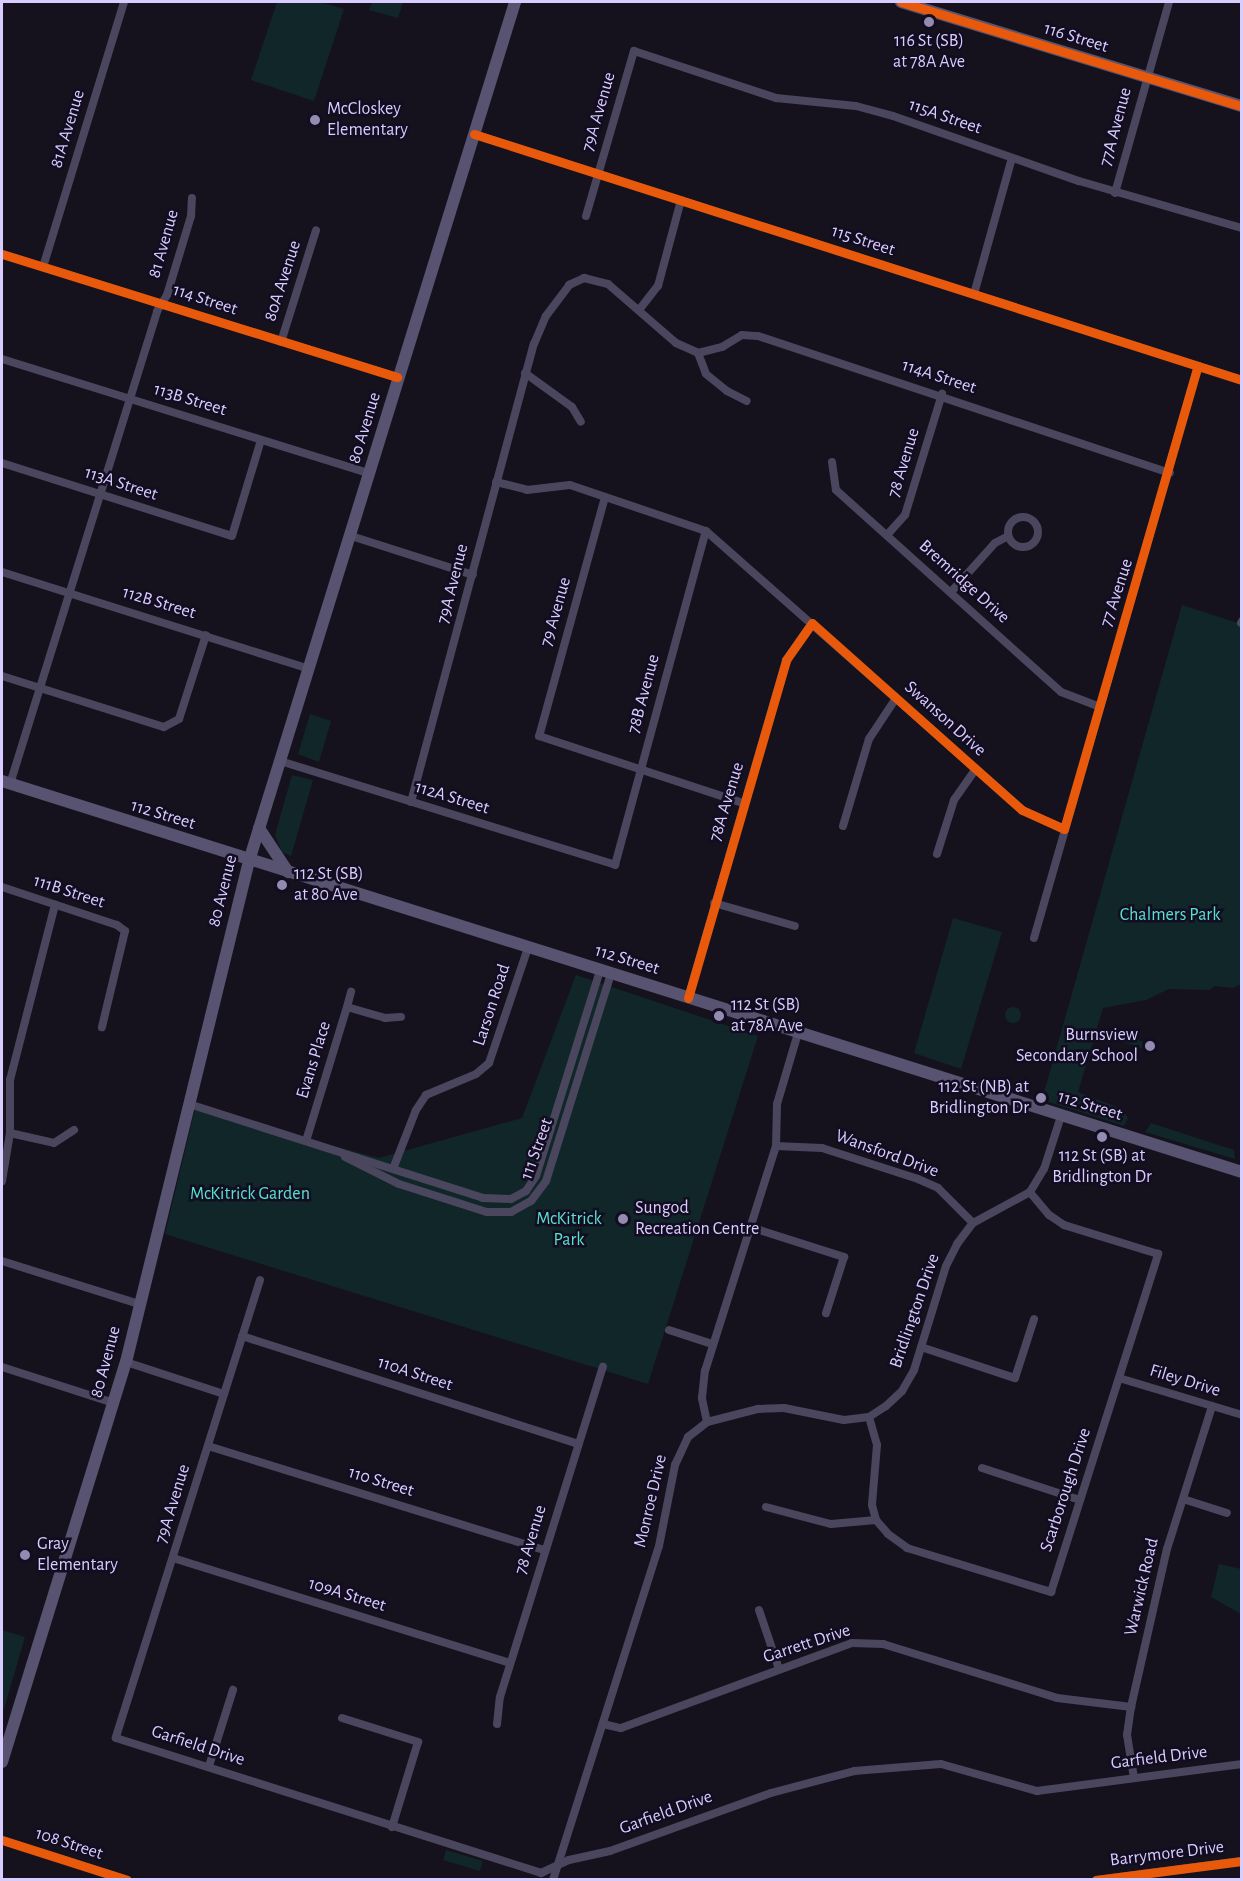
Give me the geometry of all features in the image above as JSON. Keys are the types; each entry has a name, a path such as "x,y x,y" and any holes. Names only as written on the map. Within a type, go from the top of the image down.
{"street":[{"name":"81A Avenue","path":"43,267 124,2"},
{"name":"80 Avenue","path":"2,1762 126,1362 249,861 348,535 515,2"},
{"name":"116 Street","path":"901,2 1242,106"},
{"name":"77A Avenue","path":"1115,193 1169,2"},
{"name":"115A Street","path":"634,51 776,98 856,106 884,114 1115,193 1242,228"},
{"name":"79A Avenue","path":"586,216 634,51"},
{"name":"115 Street","path":"474,134 1242,380"},
{"path":"974,294 1012,158"},
{"name":"81 Avenue","path":"6,783 39,689 129,399 191,216 192,198"},
{"path":"681,200 658,286 639,310 676,343 698,353 706,374 727,391 747,400"},
{"name":"80A Avenue","path":"281,342 316,230"},
{"name":"114 Street","path":"2,255 397,377"},
{"name":"79A Avenue","path":"411,802 525,373 546,316 569,285 584,278 608,284 639,310"},
{"name":"114A Street","path":"698,353 722,347 742,335 758,336 942,394 1170,472"},
{"name":"113B Street","path":"2,359 368,473"},
{"name":"77 Avenue","path":"1034,938 1098,706 1170,472 1198,366"},
{"path":"525,373 572,406 581,422"},
{"name":"78 Avenue","path":"887,536 905,515 942,394"},
{"name":"113A Street","path":"2,463 232,536 261,440"},
{"name":"Bremridge Drive","path":"832,462 836,490 1061,692 1098,706"},
{"name":"Swanson Drive","path":"496,482 527,490 570,485 706,531 1022,810 1064,829"},
{"name":"79 Avenue","path":"605,496 539,736 640,770"},
{"name":"78B Avenue","path":"615,865 706,531"},
{"path":"348,535 473,575"},
{"path":"951,592 995,543 1008,536"},
{"name":"112B Street","path":"2,572 307,668"},
{"name":"78A Avenue","path":"688,998 786,660 812,623"},
{"path":"2,676 164,727 179,719 206,635"},
{"path":"843,826 869,739 896,698"},
{"name":"112A Street","path":"280,761 615,865"},
{"path":"640,770 743,803"},
{"path":"937,854 954,800 976,770"},
{"name":"112 Street","path":"6,783 1242,1172"},
{"path":"259,828 289,873"},
{"name":"111B Street","path":"2,887 117,925 125,932 102,1028"},
{"path":"714,903 795,926"},
{"path":"2,1181 10,1133 10,1080 55,905"},
{"name":"Larson Road","path":"393,1169 416,1110 426,1095 476,1074 493,1056 528,948"},
{"name":"111 Street","path":"189,1104 492,1200 511,1199 526,1191 536,1176 606,972"},
{"name":"111 Street","path":"337,1151 399,1184 486,1212 511,1212 531,1201 543,1188 548,1174 606,972"},
{"path":"347,1007 351,992"},
{"name":"Evans Place","path":"306,1141 347,1007 385,1018 401,1017"},
{"path":"766,1507 831,1524 876,1520 871,1487 877,1445 869,1417 835,1420 784,1408 758,1409 707,1422 702,1386 712,1344 776,1146 777,1104 798,1033"},
{"path":"1030,1192 1044,1169 1061,1116"},
{"path":"10,1133 54,1143 74,1131"},
{"name":"Wansford Drive","path":"776,1146 822,1148 918,1179 938,1188 973,1223"},
{"name":"Bridlington Drive","path":"869,1417 902,1391 921,1347 946,1266 973,1223 1030,1192"},
{"name":"Scarborough Drive","path":"876,1520 907,1548 1051,1592 1158,1254 1064,1225 1049,1215 1030,1192"},
{"path":"750,1227 844,1257 826,1313"},
{"path":"2,1261 139,1304"},
{"name":"79A Avenue","path":"116,1738 260,1280"},
{"path":"921,1347 1015,1378 1034,1319"},
{"path":"669,1330 712,1344"},
{"name":"110A Street","path":"242,1336 578,1444"},
{"path":"126,1362 225,1394"},
{"path":"2,1367 114,1403"},
{"name":"78 Avenue","path":"497,1724 510,1664 603,1367"},
{"name":"Filey Drive","path":"1119,1378 1242,1416"},
{"name":"Warwick Road","path":"1134,1778 1127,1735 1131,1707 1167,1549 1212,1406"},
{"name":"Monroe Drive","path":"553,1880 659,1546 675,1465 688,1437 707,1422"},
{"name":"110 Street","path":"208,1446 545,1550"},
{"path":"981,1468 1080,1500"},
{"path":"1182,1499 1227,1514"},
{"name":"109A Street","path":"173,1558 510,1664"},
{"path":"759,1610 779,1669"},
{"name":"Garrett Drive","path":"603,1724 621,1728 852,1643 883,1644 1057,1698 1131,1707"},
{"path":"209,1766 233,1690"},
{"path":"342,1718 418,1742 392,1827"},
{"name":"Garfield Drive","path":"116,1738 541,1873 558,1865 610,1851 771,1793 854,1771 941,1764 1037,1791 1242,1764"},
{"name":"108 Street","path":"2,1840 127,1880"},
{"name":"Barrymore Drive","path":"1096,1880 1242,1861"}],"green space":[{"path":"277,2 320,2 344,9 314,101 251,80"},
{"path":"372,2 403,2 398,18 369,10"},
{"name":"Chalmers Park","path":"1182,605 1241,624 1241,984 1233,988 1215,986 1210,990 1169,989 1146,1000 1103,1008 1078,1092 1122,1109 1128,1118 1124,1126 1046,1101 1043,1096"},
{"path":"310,714 331,721 319,762 298,754"},
{"path":"292,775 313,780 291,856 282,852 275,835"},
{"path":"953,918 1002,932 961,1069 914,1053"},
{"name":"McKitrick Park","path":"576,975 758,1036 648,1384 165,1234 195,1109 379,1158 522,1118"},
{"path":"1010,1007 1016,1007 1021,1015 1019,1021 1010,1023 1005,1018 1005,1012"},
{"path":"1102,1029 1150,1044 1148,1050 1100,1035"},
{"path":"1151,1123 1234,1150 1235,1159 1145,1132"},
{"path":"1219,1564 1241,1569 1241,1614 1211,1597"},
{"path":"2,1630 25,1637 2,1716"},
{"path":"446,1850 483,1861 480,1871 443,1860"}],"cycle path":[{"path":"901,2 1242,106"},
{"path":"474,134 1242,380"},
{"path":"2,254 397,377"},
{"path":"688,998 786,660 812,623 1022,810 1064,829 1198,366"},
{"path":"2,1840 127,1880"},
{"path":"1096,1880 1242,1861"}],"place":[{"name":"116 St (SB) at 78A Ave","path":"929,22"},
{"name":"McCloskey Elementary","path":"315,120"},
{"name":"112 St (SB) at 80 Ave","path":"282,885"},
{"name":"112 St (SB) at 78A Ave","path":"719,1016"},
{"name":"Burnsview Secondary School","path":"1150,1046"},
{"name":"112 St (NB) at Bridlington Dr","path":"1041,1098"},
{"name":"112 St (SB) at Bridlington Dr","path":"1102,1137"},
{"name":"Sungod Recreation Centre","path":"623,1219"},
{"name":"Gray Elementary","path":"25,1555"}],"park label":[{"name":"McKitrick Garden","path":"250,1194"}]}
